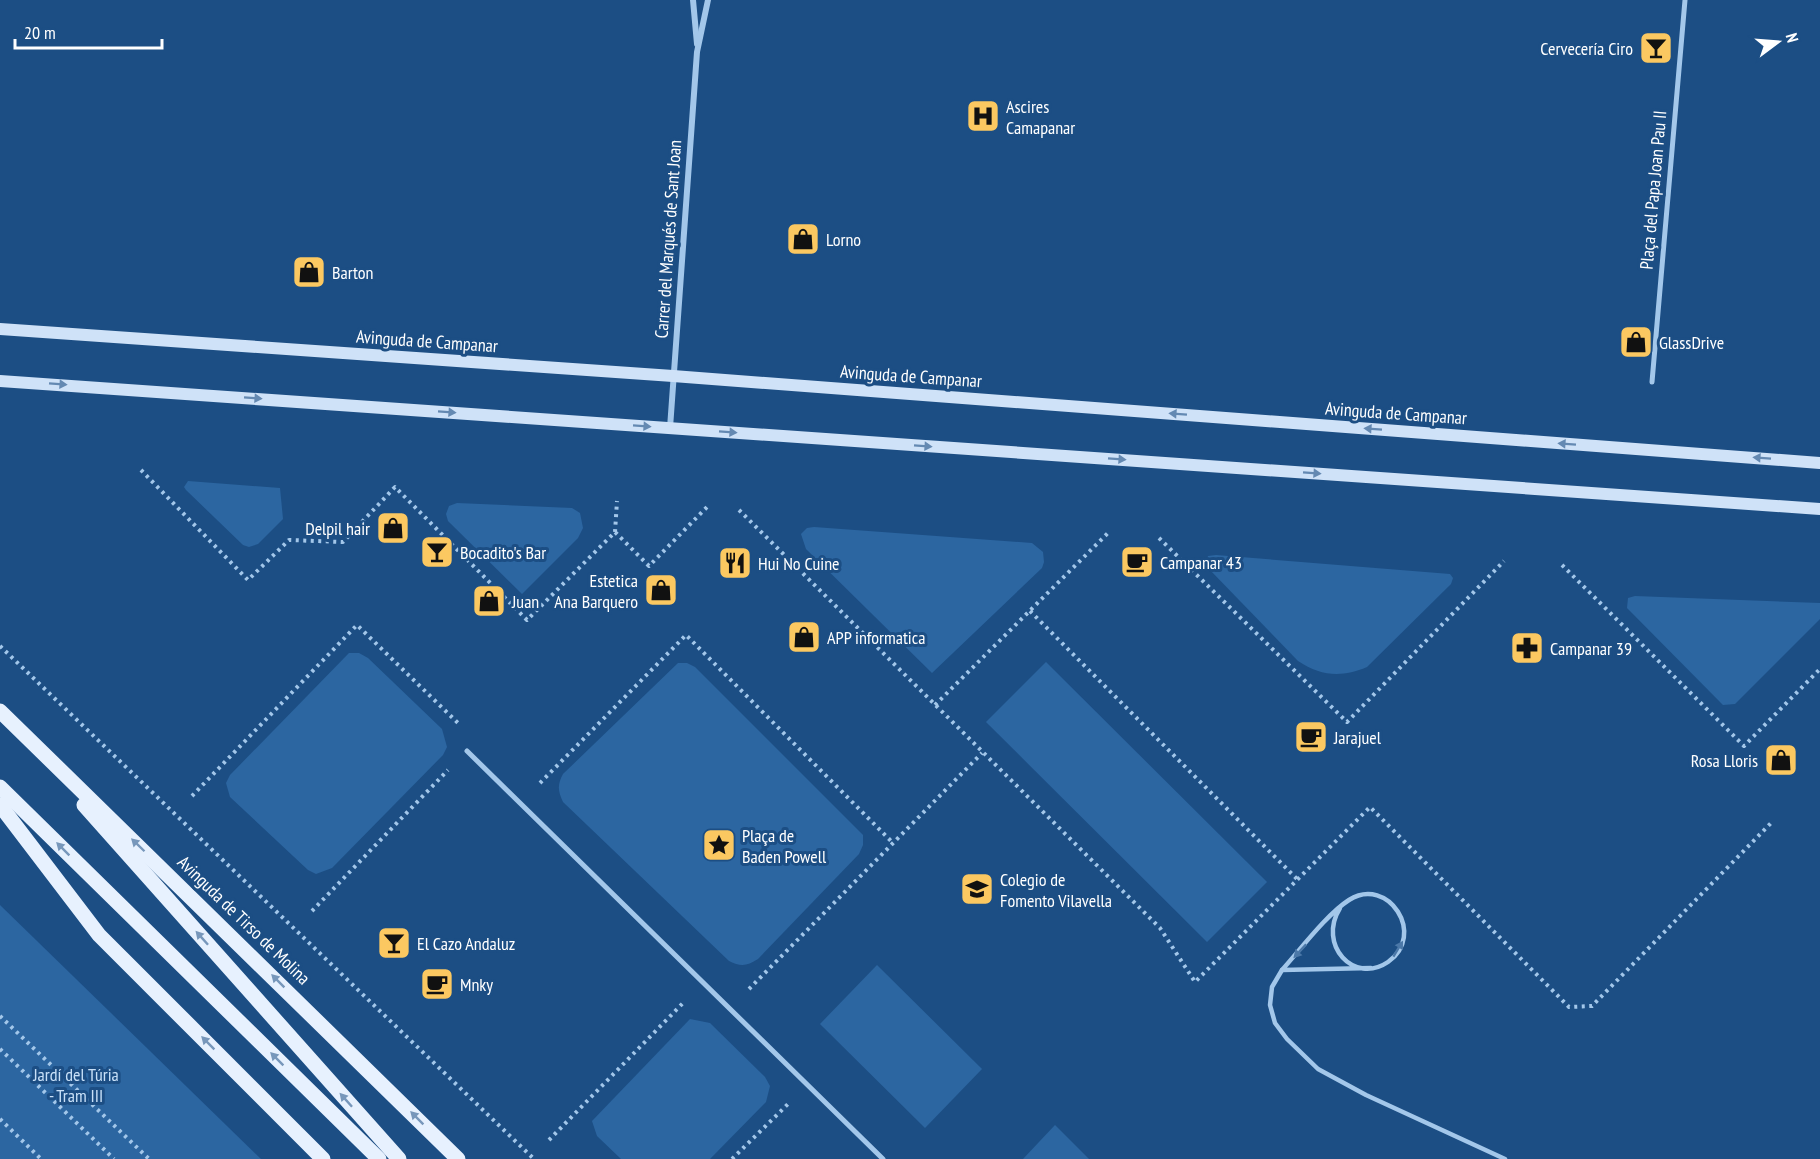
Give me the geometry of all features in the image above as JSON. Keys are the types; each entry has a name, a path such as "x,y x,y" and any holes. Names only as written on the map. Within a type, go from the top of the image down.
{"main road":[{"name":"Avinguda de Campanar","path":"0,329 673,376 1820,463"},
{"path":"0,381 1820,509"},
{"path":"4,715 399,1159"},
{"name":"Avinguda de Tirso de Molina","path":"4,715 458,1159"},
{"path":"0,787 379,1159"},
{"path":"0,804 99,935 323,1159"}],"street":[{"name":"Carrer del Marqués de Sant Joan","path":"693,0 697,52"},
{"name":"Carrer del Marqués de Sant Joan","path":"670,428 697,52 708,0"},
{"name":"Plaça del Papa Joan Pau II","path":"1652,382 1685,0"},
{"path":"467,751 883,1159"}],"lane":[{"path":"1282,970 1383,966 1400,950 1404,938 1401,915 1384,898 1372,895 1355,898 1340,908 1282,970 1272,987 1270,1005 1275,1023 1287,1039 1318,1069 1366,1095 1505,1159"},
{"path":"1340,908 1331,930 1333,943 1348,962 1371,968"}],"path":[{"path":"141,470 248,580 289,540 343,542 395,487 527,620 615,532 616,501"},
{"path":"615,532 649,566 707,507"},
{"path":"739,510 1160,928 1195,982 1370,807 1569,1007 1592,1006 1772,822"},
{"path":"935,705 1108,534"},
{"path":"1159,538 1347,722 1504,561"},
{"path":"1562,565 1744,747 1820,669"},
{"path":"1029,611 1297,879"},
{"path":"192,796 357,625 476,741 312,911"},
{"path":"520,803 686,635 893,843"},
{"path":"0,646 534,1159"},
{"path":"730,1008 982,753"},
{"path":"549,1140 703,982"},
{"path":"0,1016 149,1159"},
{"path":"0,1049 114,1159"},
{"path":"732,1159 808,1084"},
{"path":"0,1119 41,1159"}],"green space":[{"path":"188,481 280,488 283,519 258,544 249,547 243,545 186,490 184,487"},
{"path":"457,503 572,508 580,513 583,528 578,538 522,594 448,521 446,514 449,506"},
{"path":"807,528 1032,543 1043,552 1044,562 1042,568 932,673 806,549 801,534"},
{"path":"1208,556 1450,574 1453,578 1451,584 1367,667 1348,673 1331,674 1315,670 1298,661 1209,569 1206,562"},
{"path":"1635,596 1820,603 1820,619 1735,704 1723,705 1627,608 1628,598"},
{"path":"349,653 359,653 368,658 442,729 447,747 443,755 332,868 316,874 308,870 230,797 226,783 230,775"},
{"path":"1046,662 1267,882 1207,942 986,722"},
{"path":"678,663 687,663 695,667 863,835 863,845 859,854 758,959 747,964 741,965 729,961 563,802 559,791 563,774"},
{"name":"Jardí del Túria - Tram III","path":"0,905 261,1159 0,1159"},
{"path":"877,965 982,1069 925,1128 820,1024"},
{"path":"690,1019 710,1023 765,1077 770,1086 766,1102 710,1159 621,1159 597,1136 592,1121"},
{"path":"1055,1125 1089,1159 1023,1159"}],"place":[{"name":"Cervecería Ciro","path":"1656,48"},
{"name":"Ascires Camapanar","path":"983,116"},
{"name":"Lorno","path":"803,239"},
{"name":"Barton","path":"309,272"},
{"name":"GlassDrive","path":"1636,342"},
{"name":"Delpil hair","path":"393,528"},
{"name":"Bocadito's Bar","path":"437,552"},
{"name":"Campanar 43","path":"1137,562"},
{"name":"Hui No Cuine","path":"735,563"},
{"name":"Estetica Ana Barquero","path":"661,590"},
{"name":"Juan","path":"489,601"},
{"name":"APP informatica","path":"804,637"},
{"name":"Campanar 39","path":"1527,648"},
{"name":"Jarajuel","path":"1311,737"},
{"name":"Rosa Lloris","path":"1781,760"},
{"name":"Plaça de Baden Powell","path":"719,845"},
{"name":"Colegio de Fomento Vilavella","path":"977,889"},
{"name":"El Cazo Andaluz","path":"394,943"},
{"name":"Mnky","path":"437,984"}]}
